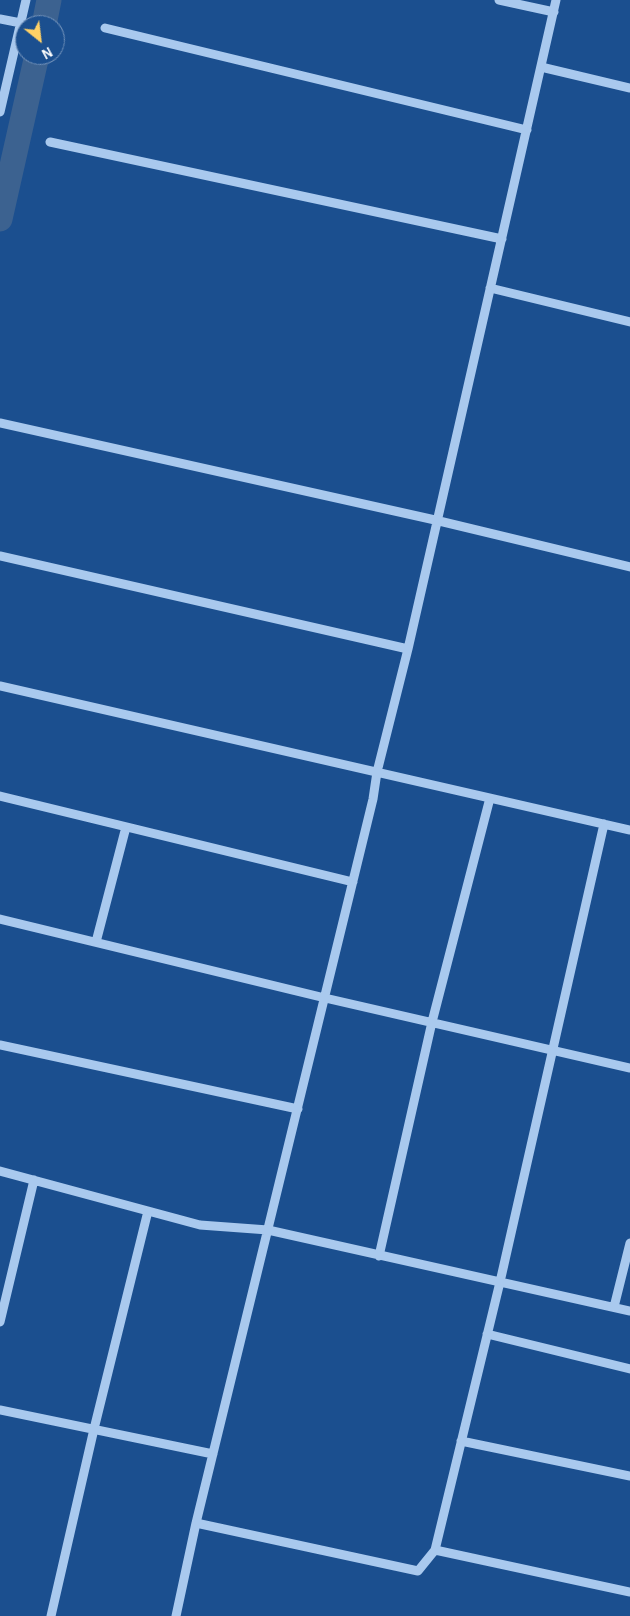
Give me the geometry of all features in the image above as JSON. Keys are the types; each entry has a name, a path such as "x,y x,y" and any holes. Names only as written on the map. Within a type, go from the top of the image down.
{"street":[{"path":"23,15 26,0"},
{"path":"499,0 554,12"},
{"path":"176,1616 196,1523 373,799 377,772 408,649 556,0"},
{"path":"0,19 15,23"},
{"path":"105,28 527,130"},
{"path":"0,112 15,49"},
{"path":"541,67 630,88"},
{"path":"50,142 502,239"},
{"path":"490,288 630,322"},
{"path":"0,424 437,520 630,567"},
{"path":"0,556 408,649"},
{"path":"0,686 630,830"},
{"path":"0,796 353,882"},
{"path":"379,1256 432,1022 490,798"},
{"path":"196,1523 418,1571 435,1550 500,1282 604,824"},
{"path":"96,942 126,827"},
{"path":"0,919 325,998 630,1068"},
{"path":"0,1045 298,1109"},
{"path":"0,1172 200,1225 268,1230 630,1311"},
{"path":"0,1322 34,1180"},
{"path":"50,1616 148,1211"},
{"path":"614,1307 630,1243"},
{"path":"487,1334 630,1369"},
{"path":"0,1410 213,1454"},
{"path":"461,1441 630,1476"},
{"path":"435,1550 630,1592"}],"waterway":[{"path":"46,15 49,0"},
{"path":"0,219 35,65"}]}
